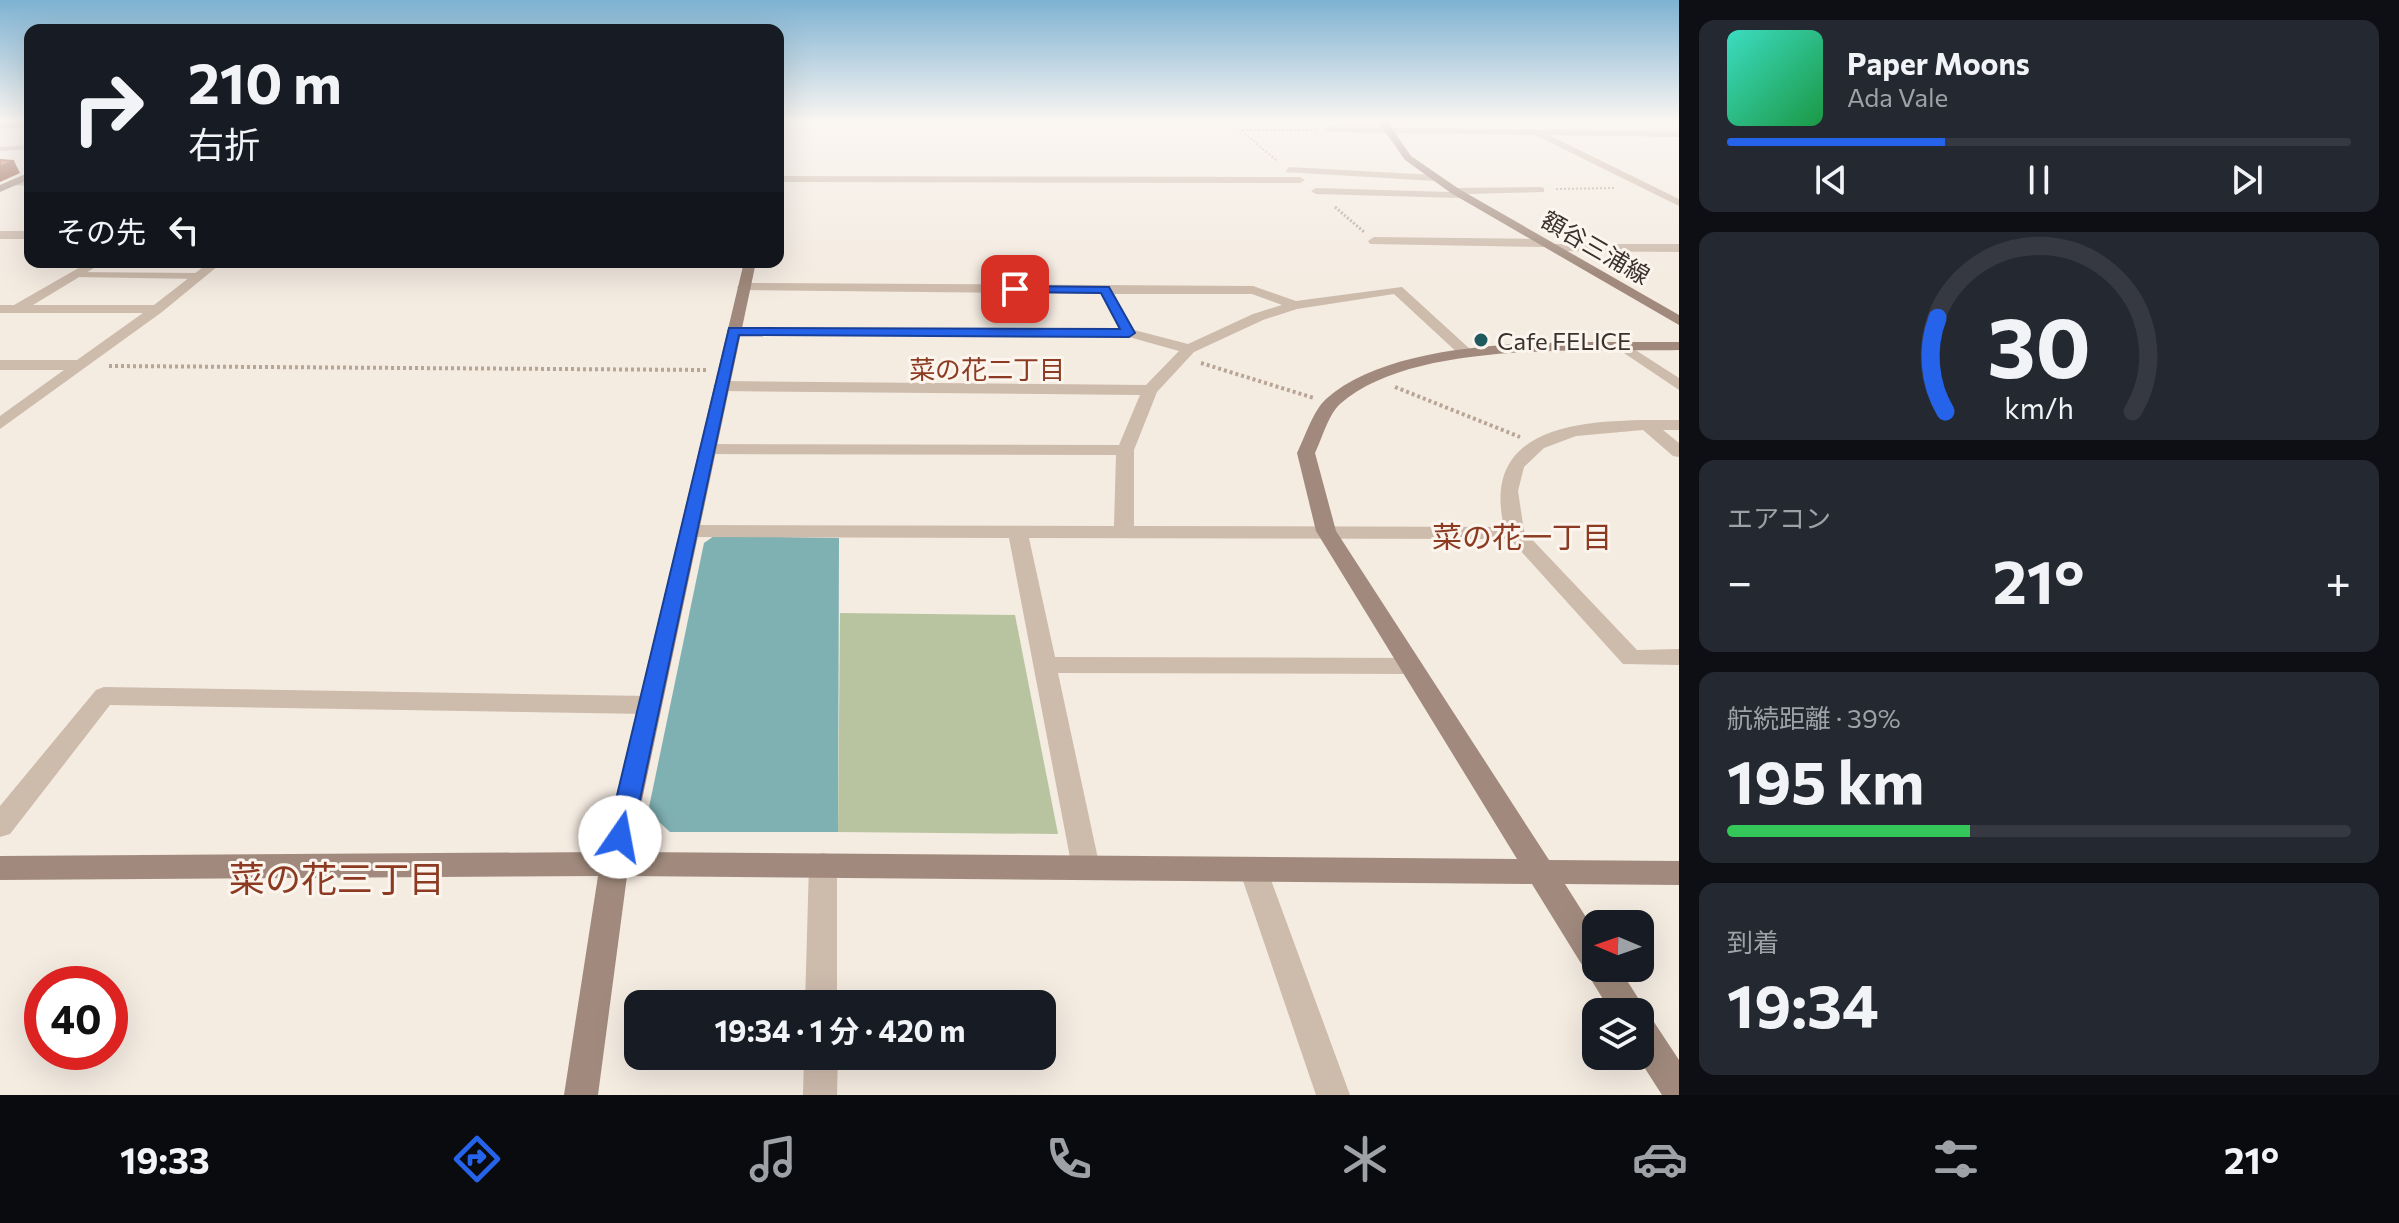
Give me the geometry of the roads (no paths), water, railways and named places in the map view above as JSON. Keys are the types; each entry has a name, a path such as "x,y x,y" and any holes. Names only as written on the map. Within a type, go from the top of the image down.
{"street":[{"path":"1309,171 1435,178"},
{"name":"額谷三浦線","path":"1426,171 1679,321"},
{"path":"1613,171 1679,203"},
{"path":"0,189 24,178"},
{"path":"784,179 1300,180"},
{"path":"13,183 24,183"},
{"path":"1647,188 1679,187"},
{"path":"1316,191 1458,193 1540,190"},
{"path":"0,235 24,235"},
{"path":"1374,241 1679,248"},
{"path":"0,319 87,268"},
{"path":"581,1095 614,864 749,268"},
{"path":"0,424 157,309 203,269"},
{"path":"744,287 1253,290 1295,305"},
{"path":"1105,290 1129,333"},
{"path":"1124,531 1125,450 1150,390 1185,353 1258,317 1295,305 1397,290 1466,353"},
{"path":"0,309 157,309"},
{"path":"734,331 1129,333 1185,353"},
{"path":"1623,346 1679,385"},
{"path":"1582,938 1326,531 1306,453 1331,403 1380,372 1466,353 1679,346"},
{"path":"0,365 80,365"},
{"path":"723,378 1150,390"},
{"path":"1679,425 1612,424 1560,435 1539,445 1516,463 1509,484 1508,507 1515,533 1631,658 1679,657"},
{"path":"1647,425 1679,452"},
{"path":"707,449 1125,450"},
{"path":"689,531 1515,533"},
{"path":"1018,531 1086,868"},
{"path":"1045,665 1411,666"},
{"path":"0,826 104,696 648,705"},
{"path":"0,868 614,864 1679,873"},
{"path":"821,990 823,865"},
{"path":"1253,869 1333,1095"},
{"path":"1654,1052 1679,1091"},
{"path":"820,1095 821,1070"}],"lane":[{"path":"75,275 203,269"}],"water":[{"path":"714,536 839,538 838,832 670,832 648,812 704,543"}],"place":[{"name":"Cafe FELICE","path":"1481,340"}],"district":[{"name":"菜の花二丁目","path":"987,368"},
{"name":"菜の花一丁目","path":"1522,535"},
{"name":"菜の花三丁目","path":"337,877"}]}
